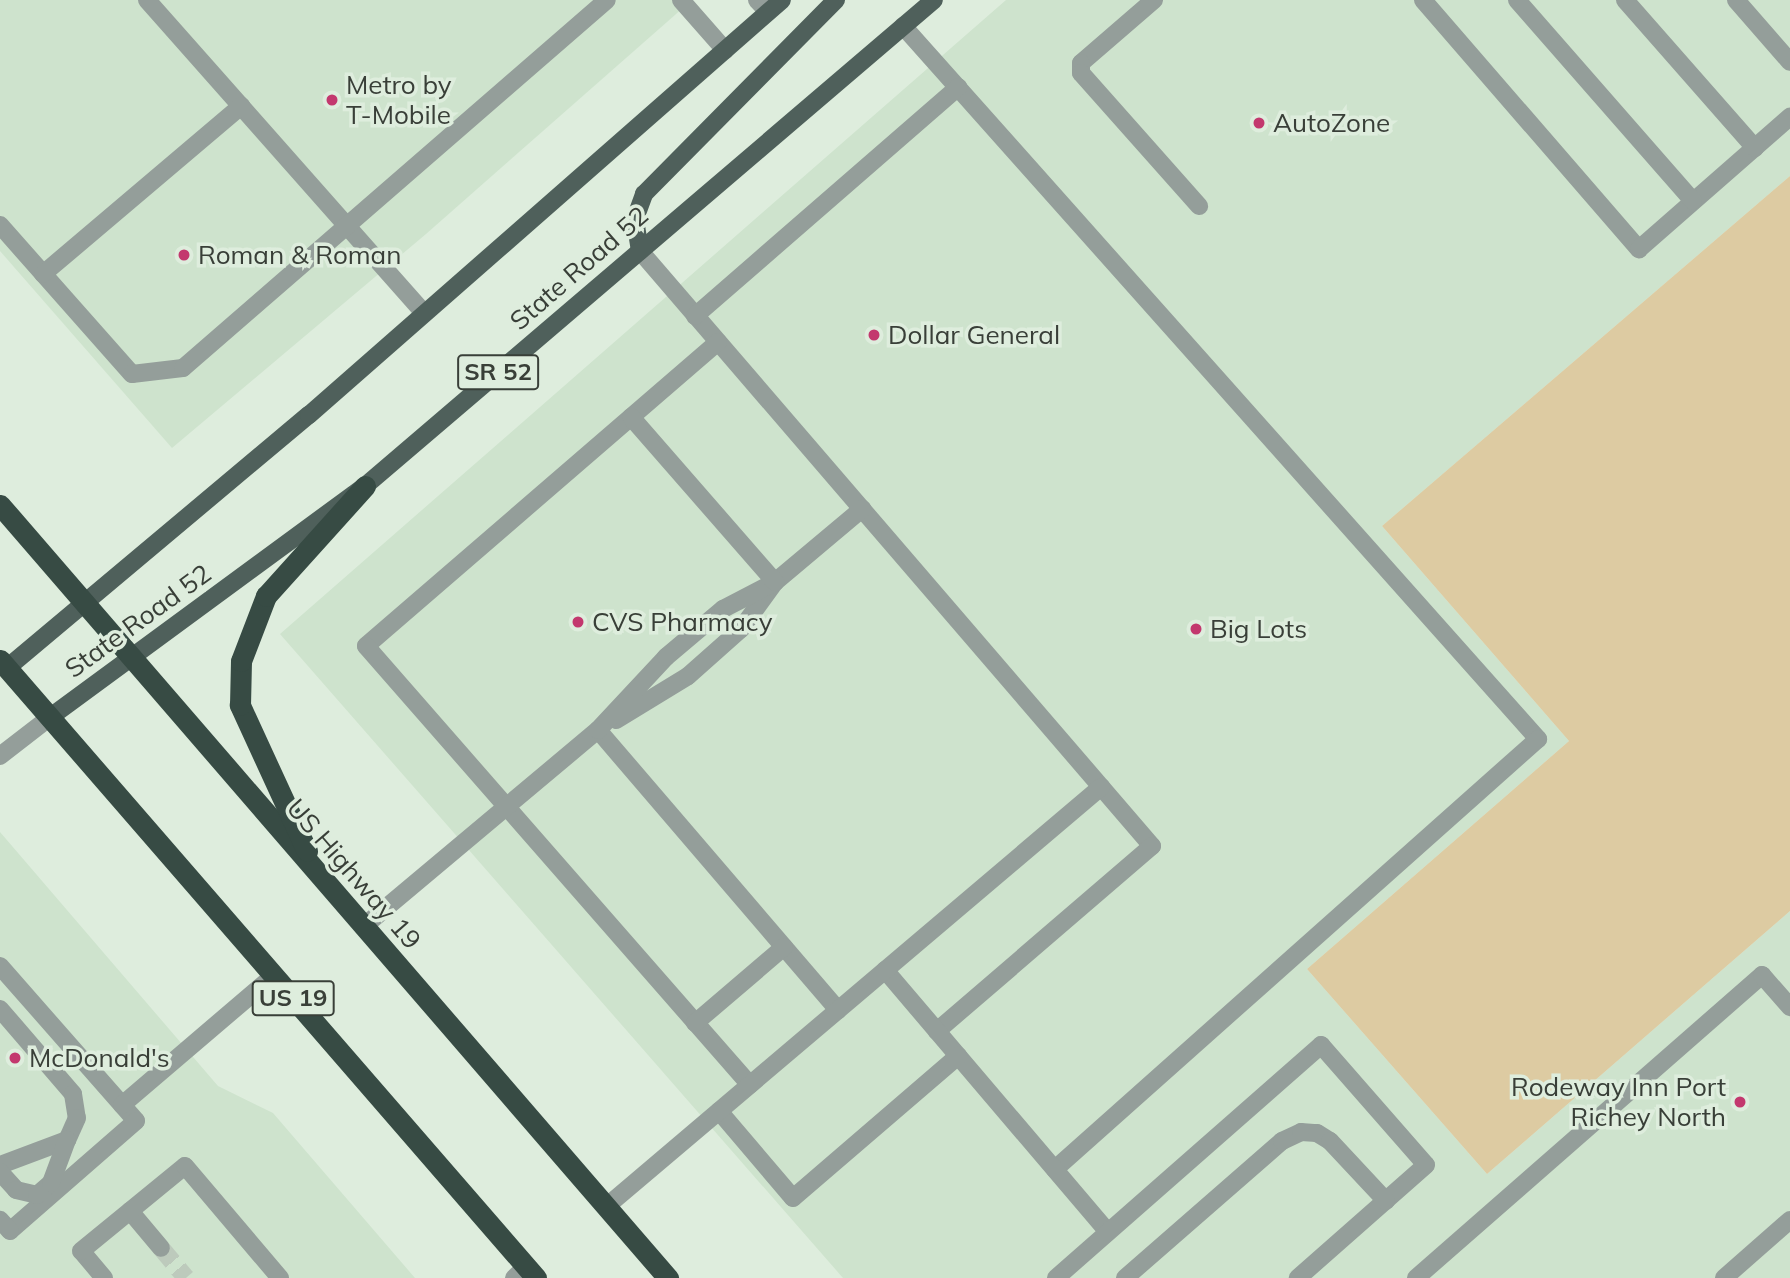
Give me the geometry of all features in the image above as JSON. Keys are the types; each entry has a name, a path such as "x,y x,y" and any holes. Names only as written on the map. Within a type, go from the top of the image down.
{"highway":[{"path":"318,876 240,705 242,661 266,596 365,486"},
{"name":"US Highway 19","path":"0,505 131,660 668,1278"},
{"name":"US 19","path":"2,667 50,718 274,976 526,1274"}],"main road":[{"name":"State Road 52","path":"2,667 86,604 424,313 725,50 763,6 782,0"},
{"path":"640,251 635,219 644,194 836,0"},
{"name":"State Road 52","path":"50,718 365,486 934,0"}],"street":[{"path":"147,0 424,313"},
{"path":"0,225 132,374 183,368 607,0"},
{"path":"681,0 725,50"},
{"path":"1154,0 1081,63 1081,73 1199,206"},
{"path":"1423,0 1639,249 1790,117"},
{"path":"1517,0 1693,201"},
{"path":"1625,0 1755,148"},
{"path":"1736,0 1790,62"},
{"path":"903,26 1538,739 1055,1169"},
{"path":"695,316 958,87"},
{"path":"43,274 240,106"},
{"path":"640,251 1152,846 937,1031"},
{"path":"718,342 366,646 750,1085"},
{"path":"631,417 775,582"},
{"path":"363,927 598,730 666,657 723,609 775,582 862,509"},
{"path":"598,730 688,676 741,629 775,582"},
{"path":"0,756 50,718"},
{"path":"598,730 838,1010"},
{"path":"607,1206 1101,787"},
{"path":"695,1023 784,947"},
{"path":"0,966 136,1121 10,1231 0,1220"},
{"path":"885,970 1108,1232"},
{"path":"1416,1278 1762,975 1790,1007"},
{"path":"122,1105 274,976"},
{"path":"0,1009 73,1094 77,1118 66,1140 51,1184 37,1195 16,1190 0,1172"},
{"path":"1056,1278 1321,1045 1426,1165 1298,1278"},
{"path":"719,1111 793,1198 958,1056"},
{"path":"1125,1278 1282,1141 1301,1132 1317,1133 1329,1141 1386,1200"},
{"path":"0,1165 66,1140"},
{"path":"104,1278 81,1251 184,1166 280,1278"},
{"path":"130,1211 161,1248"},
{"path":"1724,1278 1790,1220"}],"shaded area":[{"path":"0,0 692,0 426,234 172,448 0,251"},
{"path":"1006,0 1790,0 1790,176 1382,526 1569,741 1307,969 1487,1174 1790,911 1790,1278 843,1278 280,634"},
{"path":"1790,176 1790,911 1487,1174 1307,969 1569,741 1382,526"},
{"path":"0,832 218,1086 273,1113 415,1278 0,1278"}],"tunnel":[{"path":"161,1248 186,1278"}],"place":[{"name":"Metro by T-Mobile","path":"332,100"},
{"name":"AutoZone","path":"1259,123"},
{"name":"Roman & Roman","path":"184,255"},
{"name":"Dollar General","path":"874,335"},
{"name":"CVS Pharmacy","path":"578,622"},
{"name":"Big Lots","path":"1196,629"},
{"name":"McDonald's","path":"15,1058"},
{"name":"Rodeway Inn Port Richey North","path":"1740,1102"}]}
